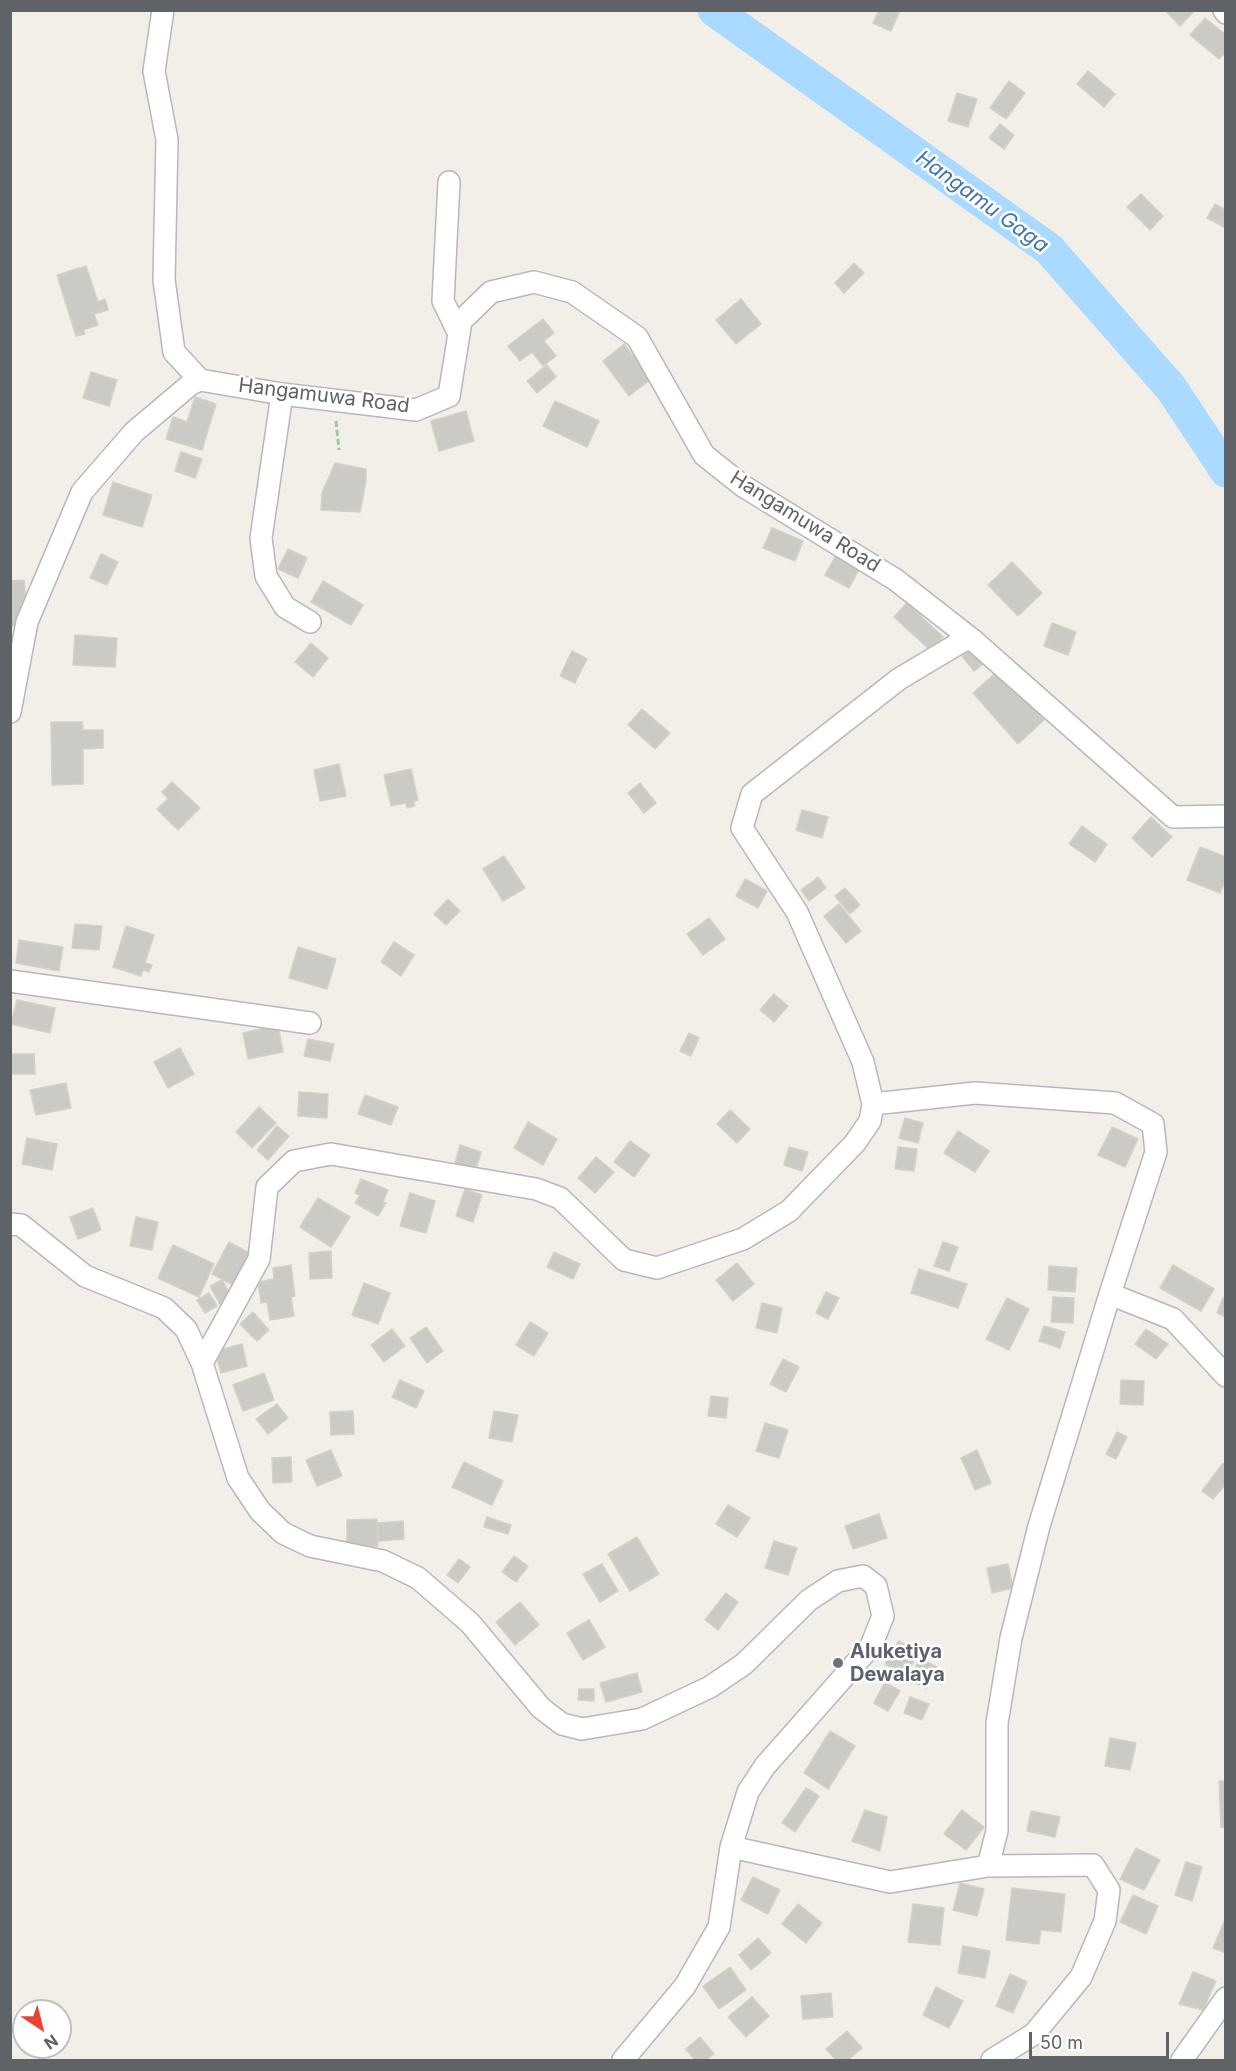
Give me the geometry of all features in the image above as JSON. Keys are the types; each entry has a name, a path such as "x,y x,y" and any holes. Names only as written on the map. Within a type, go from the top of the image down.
{"street":[{"path":"10,712 27,622 82,492 134,432 191,384 200,380 174,352 164,280 166,140 154,71 163,10"},
{"path":"449,182 443,301 459,334"},
{"name":"Hangamuwa Road","path":"200,380 282,394 416,410 449,396 461,321 491,292 534,282 572,292 637,337 704,455 743,486 896,580 974,641 1173,817 1226,816"},
{"path":"282,394 261,538 266,576 285,608 310,622"},
{"path":"202,1362 259,1260 267,1187 294,1161 331,1154 536,1189 560,1198 624,1260 657,1269 743,1239 789,1211 855,1143 870,1121 873,1104 863,1062 797,912 742,828 752,794 898,679 966,639 974,641"},
{"path":"10,981 310,1023"},
{"path":"873,1104 975,1093 1115,1103 1153,1124 1156,1152 1038,1526 1011,1638 997,1723 997,1830 988,1866"},
{"path":"10,1224 21,1224 85,1276 164,1308 186,1329 202,1362 238,1478 260,1511 283,1533 310,1546 383,1561 418,1578 470,1623 541,1708 562,1724 582,1729 642,1719 710,1687 744,1664 809,1600 838,1581 863,1576 876,1586 883,1616 871,1646 765,1766 748,1792 731,1847 719,1927 685,1986 623,2061"},
{"path":"1110,1294 1173,1319 1226,1376"},
{"path":"731,1847 890,1882 988,1866 1093,1865 1109,1890 1105,1921 1081,1977 1034,2034 992,2061"},
{"path":"1182,2061 1226,1998"}],"path":[{"path":"334,401 339,450"}],"building":[{"path":"879,10 900,10 891,31 873,23"},
{"path":"1165,10 1195,10 1180,26"},
{"path":"1205,18 1226,35 1226,52 1219,59 1190,35"},
{"path":"1088,71 1115,94 1104,107 1077,84"},
{"path":"1009,81 1025,93 1006,119 990,108"},
{"path":"957,93 977,99 968,127 948,121"},
{"path":"1000,124 1014,135 1004,149 989,138"},
{"path":"1141,194 1163,216 1150,230 1127,207"},
{"path":"1215,204 1226,210 1224,227 1207,218"},
{"path":"854,263 864,273 844,293 835,283"},
{"path":"86,266 98,302 105,299 108,310 94,314 98,325 83,330 85,334 76,336 57,275"},
{"path":"741,299 761,324 736,344 716,320"},
{"path":"543,319 554,333 544,341 556,356 543,366 532,352 520,361 508,346"},
{"path":"624,344 651,379 629,396 603,361"},
{"path":"547,365 556,377 537,393 527,381"},
{"path":"91,372 117,380 109,406 83,398"},
{"path":"195,397 216,404 202,450 166,439 173,417 187,422"},
{"path":"555,401 599,421 587,447 543,426"},
{"path":"466,411 474,441 439,451 431,421"},
{"path":"181,452 202,459 195,478 175,471"},
{"path":"335,463 366,469 360,512 321,510 322,493"},
{"path":"113,482 152,495 142,527 103,515"},
{"path":"772,528 803,541 795,561 763,548"},
{"path":"288,549 307,558 298,578 278,569"},
{"path":"101,554 118,562 107,585 90,578"},
{"path":"836,555 860,568 849,588 825,575"},
{"path":"1012,562 1042,593 1018,616 988,585"},
{"path":"24,580 28,624 10,626 10,581"},
{"path":"323,581 363,605 351,625 311,602"},
{"path":"907,603 943,637 930,650 894,617"},
{"path":"1052,623 1076,632 1068,655 1044,646"},
{"path":"75,635 117,638 115,667 73,665"},
{"path":"311,643 328,658 313,677 295,662"},
{"path":"975,646 987,661 974,671 962,656"},
{"path":"572,651 587,659 575,683 560,676"},
{"path":"999,670 1044,720 1018,744 973,693"},
{"path":"642,709 670,733 655,749 628,725"},
{"path":"51,722 82,722 83,730 103,730 103,748 83,749 83,784 52,785"},
{"path":"339,764 346,796 320,801 314,770"},
{"path":"411,769 418,800 414,801 415,806 407,808 406,803 391,806 384,775"},
{"path":"172,782 200,808 178,830 157,809 168,799 162,792"},
{"path":"640,783 656,803 644,813 628,793"},
{"path":"802,810 828,817 822,838 796,830"},
{"path":"1151,817 1172,837 1152,857 1132,838"},
{"path":"1082,826 1107,844 1095,862 1069,844"},
{"path":"1200,847 1226,857 1226,879 1220,893 1187,880"},
{"path":"504,856 525,888 503,901 483,869"},
{"path":"818,877 826,888 809,901 801,890"},
{"path":"745,879 767,891 758,908 736,896"},
{"path":"845,888 860,905 850,914 835,896"},
{"path":"448,899 460,911 446,925 434,914"},
{"path":"839,904 861,931 846,943 824,916"},
{"path":"709,918 725,939 703,955 687,934"},
{"path":"75,924 102,926 99,950 72,948"},
{"path":"126,926 154,935 145,963 152,965 149,972 143,970 141,976 113,967"},
{"path":"19,940 63,947 59,971 16,963"},
{"path":"394,942 414,955 401,976 381,962"},
{"path":"298,947 336,959 327,989 289,978"},
{"path":"774,994 788,1006 774,1022 760,1010"},
{"path":"17,1000 55,1008 50,1033 11,1024"},
{"path":"278,1025 283,1052 248,1059 243,1033"},
{"path":"689,1033 699,1038 691,1056 680,1051"},
{"path":"308,1039 334,1044 330,1061 304,1056"},
{"path":"180,1048 194,1074 168,1088 154,1062"},
{"path":"10,1054 34,1054 35,1074 10,1074"},
{"path":"66,1083 71,1108 36,1115 30,1090"},
{"path":"299,1092 328,1094 327,1118 298,1116"},
{"path":"365,1095 398,1107 391,1125 358,1114"},
{"path":"259,1107 276,1123 252,1148 236,1132"},
{"path":"730,1110 750,1129 737,1143 717,1124"},
{"path":"905,1118 923,1123 918,1143 899,1138"},
{"path":"528,1122 557,1139 543,1165 514,1148"},
{"path":"277,1126 289,1136 268,1160 257,1150"},
{"path":"1112,1127 1138,1139 1125,1167 1098,1155"},
{"path":"958,1131 989,1151 975,1172 944,1153"},
{"path":"27,1138 57,1144 52,1170 22,1164"},
{"path":"630,1141 650,1155 634,1177 614,1162"},
{"path":"460,1145 481,1152 474,1176 453,1170"},
{"path":"789,1147 808,1152 802,1171 784,1165"},
{"path":"898,1147 917,1149 914,1171 895,1169"},
{"path":"596,1157 614,1172 595,1193 578,1178"},
{"path":"361,1179 388,1190 383,1202 386,1203 378,1216 355,1203 360,1195 355,1193"},
{"path":"465,1189 482,1195 473,1222 456,1216"},
{"path":"410,1193 435,1201 426,1233 400,1226"},
{"path":"318,1198 350,1217 331,1247 300,1227"},
{"path":"93,1208 101,1230 78,1239 70,1217"},
{"path":"136,1217 158,1222 152,1250 130,1246"},
{"path":"229,1242 252,1254 235,1286 212,1274"},
{"path":"943,1242 958,1247 949,1271 934,1266"},
{"path":"173,1245 214,1264 199,1297 158,1278"},
{"path":"331,1251 332,1278 310,1279 309,1253"},
{"path":"554,1252 580,1264 573,1279 547,1267"},
{"path":"737,1263 754,1284 733,1301 716,1280"},
{"path":"291,1265 295,1296 291,1297 294,1316 270,1320 267,1302 261,1303 258,1282 274,1279 273,1268"},
{"path":"1173,1265 1214,1289 1201,1311 1160,1288"},
{"path":"1049,1266 1077,1268 1075,1292 1048,1290"},
{"path":"919,1269 967,1284 958,1308 911,1293"},
{"path":"222,1280 234,1301 222,1308 210,1286"},
{"path":"364,1283 390,1293 378,1324 352,1315"},
{"path":"826,1292 839,1298 828,1319 816,1313"},
{"path":"209,1293 217,1306 205,1313 197,1300"},
{"path":"1053,1297 1074,1298 1073,1323 1051,1322"},
{"path":"1007,1298 1029,1309 1009,1350 986,1339"},
{"path":"1223,1298 1226,1299 1226,1317 1217,1313"},
{"path":"762,1303 782,1308 777,1333 756,1328"},
{"path":"253,1312 269,1330 257,1341 240,1324"},
{"path":"530,1322 548,1333 534,1356 516,1345"},
{"path":"1044,1326 1065,1332 1060,1348 1039,1341"},
{"path":"426,1327 443,1351 427,1363 410,1338"},
{"path":"392,1329 405,1346 384,1362 371,1345"},
{"path":"1146,1329 1168,1344 1156,1359 1135,1344"},
{"path":"242,1344 247,1366 221,1373 215,1351"},
{"path":"783,1359 799,1367 786,1392 770,1384"},
{"path":"264,1373 274,1400 243,1411 233,1385"},
{"path":"400,1380 424,1391 416,1408 392,1397"},
{"path":"1121,1380 1144,1381 1143,1405 1120,1404"},
{"path":"711,1396 728,1398 726,1418 708,1416"},
{"path":"277,1404 288,1418 268,1434 256,1419"},
{"path":"353,1411 354,1434 331,1435 330,1412"},
{"path":"494,1411 518,1415 512,1442 489,1438"},
{"path":"765,1423 788,1430 779,1458 756,1451"},
{"path":"1117,1432 1127,1437 1116,1459 1106,1454"},
{"path":"331,1450 342,1476 317,1486 306,1460"},
{"path":"977,1450 991,1483 975,1490 961,1458"},
{"path":"291,1457 292,1482 273,1483 272,1458"},
{"path":"464,1462 503,1481 492,1505 452,1487"},
{"path":"1223,1463 1226,1465 1226,1484 1213,1499 1202,1491"},
{"path":"728,1505 750,1518 737,1537 716,1524"},
{"path":"879,1514 887,1538 853,1549 845,1526"},
{"path":"487,1517 511,1525 508,1534 484,1527"},
{"path":"377,1519 378,1546 347,1547 347,1520"},
{"path":"403,1521 404,1539 379,1541 377,1523"},
{"path":"637,1537 659,1574 630,1591 608,1554"},
{"path":"774,1541 797,1548 788,1575 765,1568"},
{"path":"514,1556 528,1566 516,1582 502,1572"},
{"path":"459,1559 470,1567 458,1583 447,1575"},
{"path":"602,1564 618,1591 600,1602 583,1574"},
{"path":"1008,1564 1013,1588 992,1593 987,1568"},
{"path":"726,1593 738,1602 718,1630 705,1620"},
{"path":"520,1602 539,1625 515,1645 496,1622"},
{"path":"589,1620 605,1647 583,1660 567,1633"},
{"path":"899,1641 919,1653 905,1676 885,1664"},
{"path":"920,1658 937,1667 926,1688 909,1680"},
{"path":"637,1673 642,1692 606,1702 600,1683"},
{"path":"885,1682 900,1691 888,1711 874,1703"},
{"path":"579,1689 594,1689 594,1701 578,1700"},
{"path":"910,1697 929,1704 922,1720 904,1713"},
{"path":"830,1731 855,1746 828,1789 804,1773"},
{"path":"1110,1738 1136,1743 1130,1770 1105,1766"},
{"path":"1219,1781 1226,1781 1226,1827 1221,1827"},
{"path":"806,1788 819,1796 795,1832 782,1823"},
{"path":"865,1810 887,1817 880,1851 852,1841"},
{"path":"962,1810 984,1827 966,1850 944,1834"},
{"path":"1031,1811 1060,1817 1055,1837 1027,1831"},
{"path":"1136,1848 1160,1860 1144,1890 1120,1879"},
{"path":"1186,1862 1202,1867 1192,1901 1175,1895"},
{"path":"753,1877 780,1890 768,1914 741,1900"},
{"path":"960,1883 984,1889 977,1916 953,1910"},
{"path":"1012,1888 1065,1894 1061,1932 1041,1930 1039,1944 1006,1940"},
{"path":"1133,1895 1158,1906 1146,1934 1120,1922"},
{"path":"798,1904 822,1923 806,1943 782,1924"},
{"path":"913,1904 944,1908 940,1945 908,1942"},
{"path":"1226,1917 1226,1953 1213,1948"},
{"path":"758,1938 771,1953 751,1970 739,1955"},
{"path":"963,1946 990,1951 985,1978 958,1973"},
{"path":"730,1967 746,1990 719,2009 703,1986"},
{"path":"1193,1972 1216,1981 1203,2010 1179,2004"},
{"path":"1010,1974 1027,1982 1013,2013 996,2006"},
{"path":"936,1987 963,2001 949,2028 923,2015"},
{"path":"831,1993 833,2017 803,2019 801,1996"},
{"path":"752,1997 769,2016 746,2037 728,2017"},
{"path":"847,2031 862,2048 848,2060 836,2060 826,2049"},
{"path":"700,2037 714,2054 706,2060 695,2060 686,2049"}],"waterway":[{"name":"Hangamu Gaga","path":"714,10 1049,249 1171,388 1226,471"}],"place":[{"name":"Aluketiya Dewalaya","path":"838,1663"}]}
